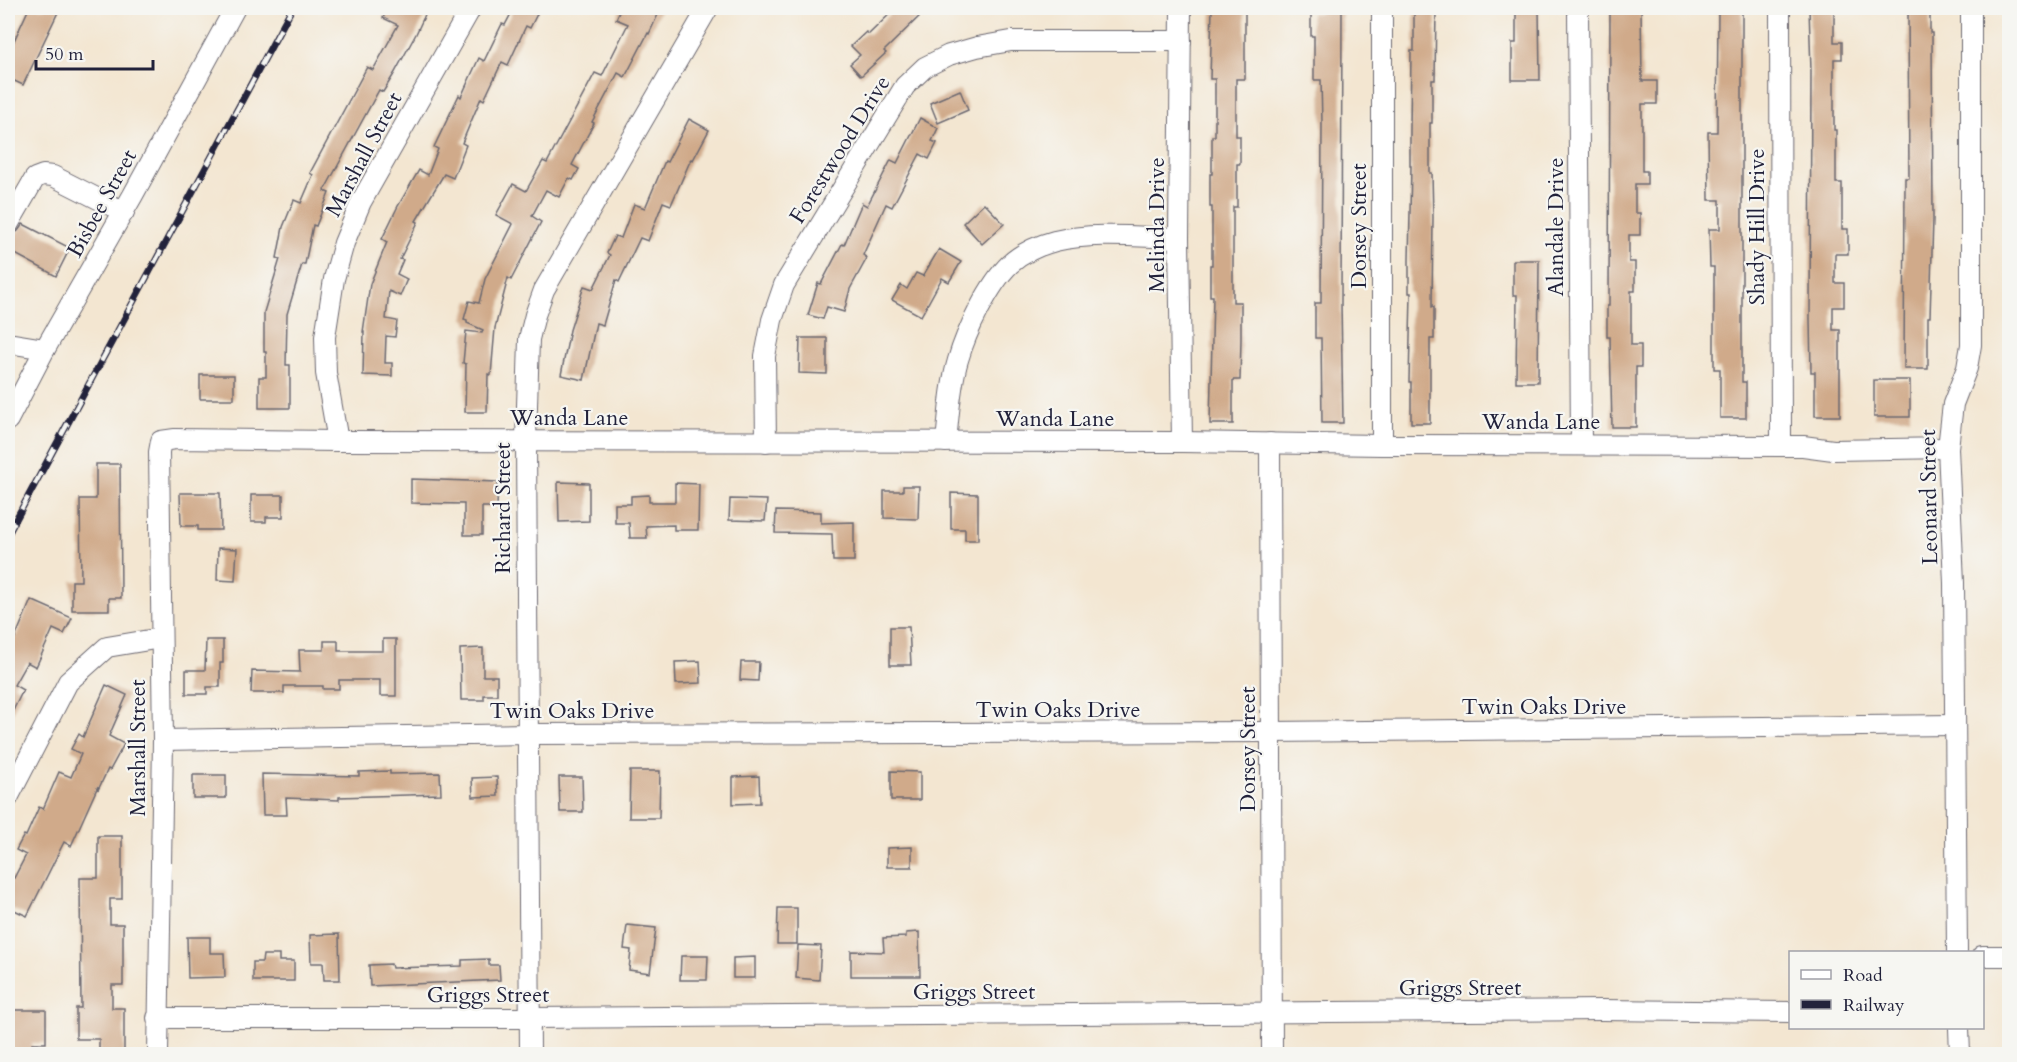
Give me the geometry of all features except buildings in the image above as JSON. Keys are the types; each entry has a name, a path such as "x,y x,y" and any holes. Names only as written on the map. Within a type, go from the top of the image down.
{"street":[{"name":"Bisbee Street","path":"8,420 235,8"},
{"name":"Marshall Street","path":"338,441 326,373 325,337 333,288 344,243 361,201 471,8"},
{"name":"Richard Street","path":"530,1054 526,440 529,339 544,290 708,8"},
{"name":"Melinda Drive","path":"1181,8 1179,237 1182,442"},
{"name":"Dorsey Street","path":"1383,8 1383,446"},
{"name":"Alandale Drive","path":"1578,8 1581,446"},
{"name":"Shady Hill Drive","path":"1780,8 1781,446"},
{"name":"Leonard Street","path":"1957,951 1954,583 1948,448 1953,404 1967,368 1971,345 1971,8"},
{"name":"Forestwood Drive","path":"766,442 765,356 772,320 784,285 904,86 925,67 949,55 1011,41 1181,41"},
{"path":"8,225 35,178 44,175 53,176 124,212"},
{"path":"946,442 951,393 958,361 970,327 995,282 1011,263 1033,249 1056,241 1088,237 1179,237"},
{"path":"8,343 45,350"},
{"name":"Wanda Lane","path":"161,441 175,439 1182,442 1383,446 1803,446 1833,450 1948,448"},
{"name":"Marshall Street","path":"158,1054 163,740 159,452 161,441"},
{"name":"Dorsey Street","path":"1269,443 1272,1054"},
{"path":"8,798 69,682 107,647 161,638"},
{"name":"Twin Oaks Drive","path":"163,740 527,734 1271,732 1954,725"},
{"path":"1984,956 2010,956"},
{"name":"Griggs Street","path":"157,1018 530,1018 1601,1010 1789,1012"},
{"path":"1959,1029 1960,1054"}],"railway":[{"path":"8,534 292,8"}]}
